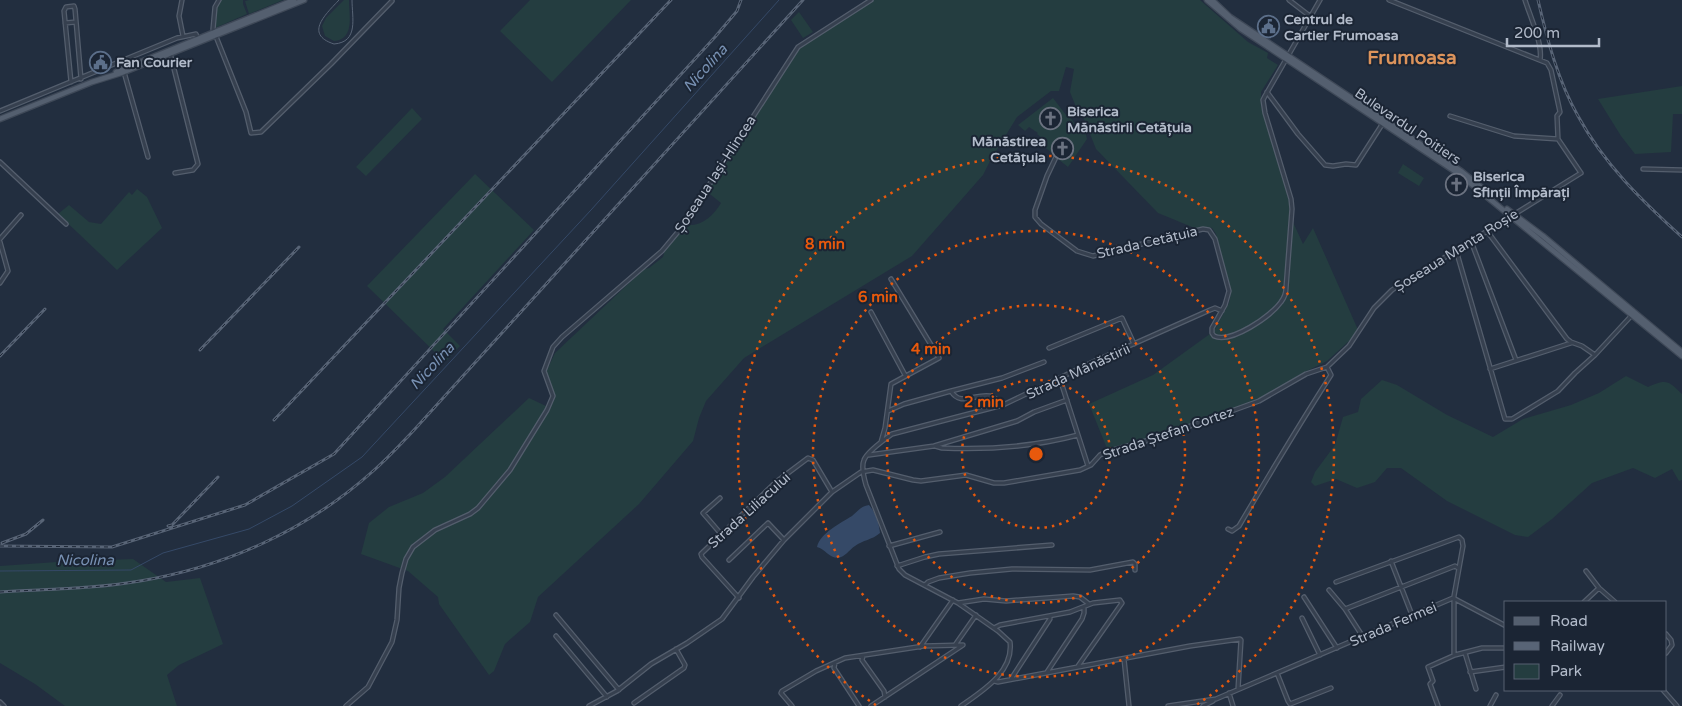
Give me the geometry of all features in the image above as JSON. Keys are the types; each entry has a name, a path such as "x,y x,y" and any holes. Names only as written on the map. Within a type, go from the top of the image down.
{"main road":[{"path":"215,34 294,0"},
{"path":"0,118 113,74 124,72 198,40 304,0"},
{"name":"Bulevardul Poitiers","path":"1207,0 1227,19 1461,171 1682,356"},
{"name":"Bulevardul Poitiers","path":"1212,0 1230,17 1287,58 1459,174 1513,215"},
{"path":"113,74 170,52"},
{"name":"Bulevardul Poitiers","path":"1633,314 1682,352"}],"street":[{"path":"182,0 179,16 183,36"},
{"path":"219,0 215,7 215,34 246,112 251,134 261,132 392,1"},
{"name":"Șoseaua Iași-Hlincea","path":"346,706 368,686 392,642 397,620 402,573 406,559 413,547 435,530 470,514 502,480 551,403 552,392 544,371 553,346 662,251 678,233 798,47 871,0"},
{"path":"1288,0 1311,17"},
{"name":"Strada Cetățuia","path":"1056,157 1035,210 1034,214 1038,222 1077,251 1093,256 1203,229 1209,230 1215,239 1228,285 1228,296 1212,328 1212,333 1218,338 1230,337 1246,330 1279,305 1286,293 1291,199 1265,113 1263,100 1320,0"},
{"path":"1390,0 1547,63 1551,70 1560,112 1557,116 1558,139 1514,136 1450,116"},
{"path":"1525,0 1541,55 1540,60"},
{"path":"71,82 64,9 74,6 81,78"},
{"path":"65,23 76,22"},
{"path":"0,111 183,36 196,34 198,40"},
{"path":"170,52 198,164 193,170 175,173"},
{"path":"124,72 148,158"},
{"path":"1267,92 1298,134 1325,165 1356,165 1383,123"},
{"name":"Șoseaua Manta Roșie","path":"1327,367 1349,346 1384,296 1581,173 1558,139"},
{"path":"0,162 66,224"},
{"path":"1643,170 1682,170"},
{"path":"0,283 8,271 0,241 20,215"},
{"path":"1487,231 1566,339 1582,346 1595,355"},
{"path":"1471,241 1516,360"},
{"path":"1456,250 1504,417 1509,420 1558,391 1633,314"},
{"path":"880,443 886,428 891,384 939,358 891,279"},
{"name":"Strada Mânăstirii","path":"863,472 864,460 880,443 892,434 1004,406 1210,310 1215,308 1222,311"},
{"path":"871,312 905,375"},
{"path":"1050,348 1122,318 1134,344"},
{"path":"1490,368 1571,342"},
{"path":"888,411 904,404 1002,378 1044,362"},
{"path":"1228,529 1232,531 1239,526 1272,473 1286,445 1331,375 1327,367"},
{"name":"Strada Ștefan Cortez","path":"863,472 873,470 921,481 966,475 994,484 1073,472 1088,466 1103,453 1160,437 1259,401 1306,374 1327,367"},
{"path":"1060,379 1088,466"},
{"path":"951,391 954,396 960,399 992,397 1004,406"},
{"path":"868,455 934,446 1018,421 1034,412 1067,400"},
{"path":"886,428 892,434"},
{"path":"934,446 942,448 1007,448 1055,441 1078,435"},
{"name":"Strada Liliacului","path":"739,598 701,554 776,482 808,458 813,460 832,492"},
{"path":"589,706 607,698 651,664 722,619 753,577 784,540 832,492 863,472 871,500 885,531 897,566 905,575 953,600 976,615 1008,640 1010,646 1005,663 994,681 961,706"},
{"path":"720,498 702,513 722,534"},
{"path":"729,560 768,523 784,540"},
{"path":"889,546 940,532"},
{"path":"1336,582 1456,537 1461,539 1463,546 1458,568 1455,598 1455,655"},
{"path":"897,566 939,554 1052,545"},
{"path":"1391,561 1412,615"},
{"path":"925,585 939,578 1012,569 1090,570 1133,562 1135,570"},
{"path":"1345,609 1450,568 1456,566 1458,568"},
{"path":"1586,571 1599,589 1614,601"},
{"path":"1585,601 1599,589"},
{"path":"1329,590 1364,637"},
{"path":"958,603 984,599 1006,601 1073,596 1080,597 1090,604"},
{"path":"1304,598 1337,648"},
{"name":"Strada Fermei","path":"1216,699 1453,598 1504,625"},
{"path":"920,647 953,600"},
{"path":"994,628 1000,625 1084,608 1090,604 1119,600 1122,602 1078,666"},
{"path":"1046,672 1082,619 1084,608"},
{"path":"556,615 619,690"},
{"path":"955,645 976,615"},
{"path":"1011,680 1050,616"},
{"path":"1302,618 1320,655"},
{"path":"1667,635 1672,640 1672,645 1667,652"},
{"path":"556,636 607,698"},
{"path":"994,681 1011,680 1190,646 1241,639 1238,689"},
{"path":"792,706 781,693 782,690 816,670 845,658 920,647 963,645 871,706"},
{"path":"1438,706 1430,684 1434,682 1428,667 1455,655 1482,648 1504,648"},
{"path":"634,703 684,669 685,665 676,649"},
{"path":"1465,653 1476,689"},
{"path":"863,656 862,660 884,691 884,697"},
{"path":"1124,659 1128,706"},
{"path":"835,663 834,668 859,706"},
{"path":"1470,672 1504,667"},
{"path":"1277,672 1290,704 1331,688"},
{"path":"1664,691 1677,706"},
{"path":"1229,693 1233,706"},
{"path":"1490,706 1496,695"},
{"path":"1552,706 1560,696"},
{"path":"1168,706 1216,699"},
{"path":"1203,706 1216,699"},
{"path":"0,702 4,706"}],"green space":[{"path":"221,0 243,0 247,14 215,28 217,4"},
{"path":"283,0 249,14 245,1"},
{"path":"344,0 349,0 350,19 348,31 341,39 334,41 325,36 322,26 326,18"},
{"path":"530,0 631,0 552,82 500,31"},
{"path":"872,0 1200,0 1248,42 1268,53 1267,58 1278,65 1261,92 1261,105 1289,198 1292,220 1303,244 1313,228 1359,332 1327,361 1297,376 1259,402 1108,451 1089,404 1153,375 1214,331 1229,303 1231,292 1216,234 1212,228 1197,229 1158,213 1096,149 1084,119 1076,107 1070,92 1074,69 1066,67 1059,91 1051,91 1017,117 983,175 912,256 744,358 706,401 693,441 639,504 538,597 530,622 505,644 494,671 489,675 439,604 438,597 408,571 361,554 369,523 389,507 423,493 445,477 529,398 546,406 555,396 546,372 555,353 644,269 649,268 663,257 665,250 685,225 697,224 706,220 718,208 721,203 706,191 799,46"},
{"path":"799,12 813,32 803,38 791,20"},
{"path":"1682,86 1682,114 1673,114 1671,152 1635,154 1621,136 1598,99"},
{"path":"1053,98 1066,115 1071,110 1074,113 1070,117 1079,129 1084,126 1087,139 1068,167 1058,159 1061,154 1057,152 1055,155 1039,143 1043,139 1038,133 1029,127 1025,131 1018,125"},
{"path":"412,108 422,119 366,176 356,167"},
{"path":"1403,164 1424,178 1419,186 1398,173"},
{"path":"475,174 534,230 443,329 460,346 445,362 367,286"},
{"path":"137,189 147,197 162,228 117,270 58,214 69,205 89,222 101,224 129,192 132,195"},
{"path":"1626,376 1648,387 1666,382 1682,394 1682,480 1679,481 1672,469 1655,478 1633,468 1592,483 1552,519 1528,537 1515,535 1447,501 1401,468 1387,468 1375,482 1357,488 1336,479 1315,486 1311,482 1315,472 1335,445 1343,417 1358,412 1361,399 1382,380 1397,385 1447,415 1493,437 1523,419 1571,405 1599,393"},
{"path":"133,559 166,582 200,578 223,644 179,665 167,675 177,706 65,706 35,684 0,663 0,566"}],"water":[{"path":"869,505 877,518 880,533 858,544 845,555 838,558 832,557 817,547 826,533"}],"waterway":[{"name":"Nicolina","path":"0,571 131,570 163,553 249,529 292,506 362,457 591,210 779,0"}],"tram line":[{"path":"339,0 324,17 319,29 320,35 325,40 334,44 342,42 351,34 353,21 352,0"}],"railway":[{"path":"274,420 671,0"},
{"path":"0,546 112,547 245,505 334,454 715,37 737,11 741,0"},
{"path":"0,592 123,584 172,575 234,556 264,543 320,512 347,493 383,462 415,429 803,0"},
{"path":"1538,0 1549,45 1559,74 1571,103 1588,134 1625,181 1682,237"},
{"path":"200,350 299,247"},
{"path":"0,356 45,309"},
{"path":"168,526 172,525 218,477"},
{"path":"2,543 26,534 43,520"}],"place":[{"name":"Centrul de Cartier Frumoasa","path":"1268,27"},
{"name":"Fan Courier","path":"100,62"},
{"name":"Biserica Mănăstirii Cetățuia","path":"1051,119"},
{"name":"Mănăstirea Cetățuia","path":"1062,149"},
{"name":"Biserica Sfinții Împărați","path":"1457,184"}],"district":[{"name":"Frumoasa","path":"1412,57"}]}
